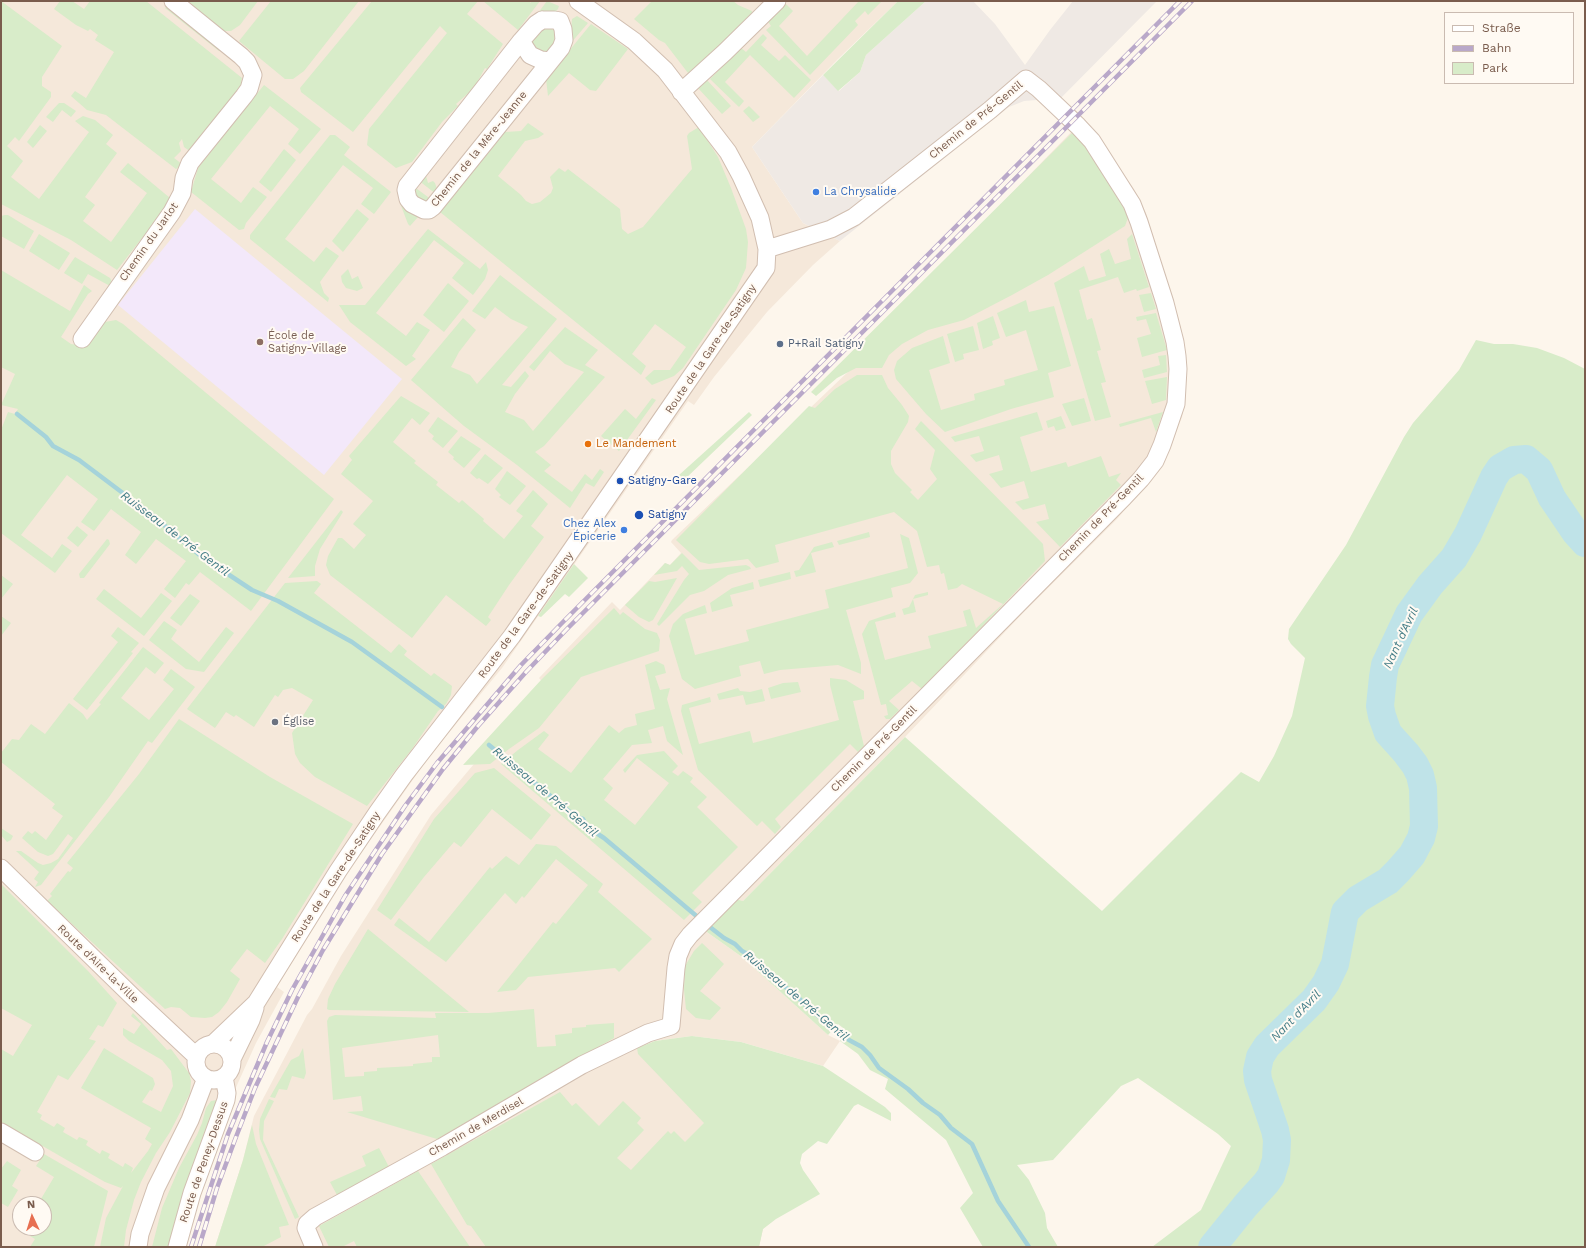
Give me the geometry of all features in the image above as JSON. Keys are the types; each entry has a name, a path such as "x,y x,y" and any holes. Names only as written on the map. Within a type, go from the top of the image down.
{"street":[{"name":"Chemin du Jarlot","path":"82,339 172,212 182,193 184,178 190,163 244,96 249,89 253,75 247,62 242,56 173,1"},
{"path":"560,21 575,1"},
{"name":"Route de la Gare-de-Satigny","path":"213,1044 256,1002 338,871 377,813 404,775 512,636 763,272 768,260 768,249 760,218 741,174 716,136 665,70 646,50 616,26 578,1"},
{"path":"681,92 726,52 777,1"},
{"name":"Chemin de la Mère-Jeanne","path":"542,20 560,21 563,29 564,40 550,61 433,207 429,210 424,210 412,204 408,199 406,190 407,186 521,41 536,24 542,20"},
{"path":"521,41 530,55 541,60 550,61"},
{"name":"Chemin de Pré-Gentil","path":"671,1026 672,1000 678,956 683,944 690,935 1141,479 1155,461 1176,404 1178,362 1174,336 1165,303 1132,204 1105,160 1087,136 1040,89 1026,79 990,110 854,217 831,229 768,249"},
{"name":"Route d'Aire-la-Ville","path":"1,868 134,998 197,1056"},
{"name":"Route de la Gare-de-Satigny","path":"232,1059 251,1020 256,1002"},
{"name":"Chemin de Merdisel","path":"314,1247 306,1228 307,1224 315,1218 442,1147 582,1065 648,1033 671,1026"},
{"path":"213,1044 224,1047 229,1052 232,1059 232,1065 230,1072 224,1077 212,1080 201,1074 196,1063 197,1056 201,1050 213,1044"},
{"name":"Route de Peney-Dessus","path":"176,1247 192,1193 226,1100 227,1093 224,1077"},
{"path":"138,1247 140,1234 156,1188 190,1120 206,1078"},
{"path":"1,1132 36,1152"}],"shaded area":[{"path":"1,1 898,1 838,59 752,147 803,223 840,241 813,265 767,312 714,377 694,405 688,401 502,668 429,757 349,870 277,987 284,992 256,1043 233,1094 181,1247 1,1247"},
{"path":"926,1 973,1 995,24 1025,65 1073,1 1157,1 1050,109 1037,100 1024,101 1009,107 840,241 803,223 752,147 823,75 839,91 860,72 866,55"},
{"path":"1084,119 1134,189 1146,213 1179,320 1184,342 1187,370 1182,417 1169,452 1160,467 1118,518 1023,613 905,737 743,901 735,900 704,930 742,957 828,1035 840,1041 823,1066 741,1042 692,1036 655,1041 637,1048 720,1139 775,1219 763,1229 759,1247 215,1247 243,1160 254,1116 307,1015 312,1009 341,956 431,815 533,694 548,688 539,678 612,602 620,610 665,563 670,565 681,553 671,542 672,540 875,346 874,334"},
{"name":"École de Satigny-Village","path":"195,209 402,379 324,475 118,305"}],"green space":[{"path":"1,1 62,46 42,77 42,86 51,92 51,97 19,141 15,137 7,146 23,161 11,177 39,199 89,132 75,121 83,116 95,120 113,135 106,144 117,153 85,197 95,205 83,221 111,242 147,193 120,172 128,163 170,198 171,201 117,270 71,240 1,204"},
{"path":"60,1 72,1 84,9 90,1 146,1 242,78 240,91 191,152 184,147 182,139 179,143 181,151 174,158 182,164 176,169 106,115 87,110 71,96 75,91 86,98 114,52 95,40 98,35 90,29 88,31 76,25 54,9"},
{"path":"188,1 258,1 240,25 231,31 222,31"},
{"path":"271,1 359,1 304,71 293,79 285,79 239,41"},
{"path":"372,1 478,1 467,14 503,44 487,69 485,68 474,88 456,104 458,106 442,122 412,162 396,168 367,145 369,129 447,33 440,26 353,132 301,92 300,88"},
{"path":"483,1 529,1 531,3 531,1 540,1 518,30"},
{"path":"547,1 559,6 558,9 555,12 535,17"},
{"path":"652,1 733,1 738,5 752,11 752,18 721,48 688,73 665,43 659,40 634,19"},
{"path":"859,1 882,1 868,15 865,11 855,21 858,25 810,75 766,30 771,26 767,20 786,4 793,11 779,26 807,56"},
{"path":"898,1 926,1 866,55 860,72 838,91 823,75"},
{"path":"168,5 222,48 219,51 165,8"},
{"path":"577,16 588,23 570,44 572,19"},
{"path":"591,24 628,49 596,91 590,90 569,73 548,96 546,79"},
{"path":"549,28 554,30 558,41 548,54 539,53 531,44 538,29"},
{"path":"763,34 767,38 761,45 779,61 785,55 811,80 794,98 750,55 725,82 744,101 739,107 710,79 741,48 746,52"},
{"path":"706,79 731,106 722,114 697,87"},
{"path":"264,85 321,129 300,154 288,144 299,129 270,106 211,179 241,203 253,187 267,197 246,223 244,229 239,230 191,192 198,168"},
{"path":"59,103 64,103 76,111 71,117 62,110 53,122 46,117"},
{"path":"749,106 760,117 753,122 743,111"},
{"path":"528,123 544,134 538,138 525,141 498,176 526,201 532,204 540,202 551,193 553,188 550,177 559,168 565,172 568,169 620,209 622,229 628,234 643,227 692,169 687,136 689,133 699,127 718,157 746,229 748,242 746,268 736,290 683,368 674,376 652,385 645,378 654,370 670,370 686,347 655,324 632,354 646,366 641,375 440,212 505,132 521,131"},
{"path":"40,125 47,131 33,148 27,142"},
{"path":"1075,130 1111,183 1129,215 1125,226 1048,275 1012,295 964,320 928,330 902,344 889,355 882,368 856,368 837,378 816,396 811,392"},
{"path":"330,135 335,135 350,147 344,155 391,192 374,214 361,204 373,188 343,165 285,239 314,262 326,247 339,256 320,282 324,293 329,298 328,302 250,239 250,235"},
{"path":"284,149 296,160 271,192 259,182"},
{"path":"426,176 428,183 433,181 435,183 438,192 436,194 418,180"},
{"path":"413,186 432,200 430,202 416,199"},
{"path":"400,203 418,217 410,226 408,224"},
{"path":"357,209 369,219 343,252 332,241"},
{"path":"8,215 34,231 24,249 1,236 1,216"},
{"path":"428,229 480,269 486,262 488,270 485,279 473,295 452,278 464,263 434,240 376,313 406,336 417,322 430,330 412,356 416,359 406,366 350,322 339,305 365,305"},
{"path":"39,234 70,253 59,270 29,251"},
{"path":"1132,234 1149,287 1124,293 1118,277 1079,290 1087,320 1092,318 1101,350 1097,351 1106,382 1101,383 1111,417 1095,421 1054,283 1084,266 1089,281 1106,276 1100,254 1109,249 1115,264 1131,259 1127,239"},
{"path":"75,257 110,278 112,282 110,286 88,274 82,284 64,273"},
{"path":"348,269 352,279 358,276 363,288 357,291 346,288 342,282 341,276"},
{"path":"1,270 70,311 84,285 92,291 88,294 61,337 71,344 84,346 105,322 116,320 123,324 334,499 251,611 200,572 189,585 186,583 175,598 164,589 186,561 156,539 136,564 125,555 141,532 111,509 94,531 81,522 98,499 67,475 21,535 52,558 62,544 72,551 55,573 1,533 1,430 8,412 15,414 18,409 1,405 15,374 1,367"},
{"path":"500,275 557,319 502,385 511,387 525,371 529,376 515,394 505,412 524,420 533,431 584,372 565,364 550,351 534,371 529,367 565,327 598,350 585,365 605,377 544,446 535,452 551,465 544,471 572,492 585,474 592,480 600,469 604,472 594,487 586,483 570,508 517,465 464,426 411,380 463,318 476,330 459,352 451,367 470,375 477,384 528,327 511,319 495,307 485,319 472,311"},
{"path":"448,283 469,301 444,332 423,315"},
{"path":"1151,293 1156,309 1144,312 1139,295"},
{"path":"1026,300 1029,312 1054,306 1071,366 1048,373 1054,397 1011,409 945,432 926,414 896,379 894,370 897,361 912,348 943,336 950,363 929,370 941,410 975,400 974,394 1005,385 1004,380 1038,370 1026,330 1006,337 997,313"},
{"path":"1156,313 1167,350 1142,357 1137,338 1151,334 1146,319 1137,321 1136,317"},
{"path":"993,316 1000,338 992,341 993,345 983,349 977,323"},
{"path":"973,326 979,350 963,354 964,359 955,362 947,334"},
{"path":"1476,340 1494,344 1513,344 1537,348 1564,358 1585,369 1585,1247 1152,1247 1201,1210 1231,1146 1218,1134 1138,1078 1121,1086 1053,1160 1017,1165 1029,1180 1045,1213 1047,1228 1058,1247 983,1247 960,1208 973,1193 946,1140 885,1089 888,1079 870,1070 858,1054 840,1041 847,1031 838,1024 828,1035 742,957 704,930 735,899 743,901 905,737 1102,911 1241,772 1259,782 1274,756 1292,716 1305,658 1288,639 1289,629 1346,545 1413,423 1459,370"},
{"path":"1166,355 1167,372 1144,378 1142,370 1160,365 1158,356"},
{"path":"857,375 882,375 888,388 909,416 908,422 891,451 891,464 895,473 912,490 910,492 918,500 937,479 930,469 935,450 915,429 921,421 1043,544 1045,561 922,689 912,681 889,701 899,710 890,719 886,719 884,716 888,715 886,704 881,705 862,634 869,621 895,612 896,617 875,622 885,660 931,648 928,636 967,626 963,611 970,609 976,628 1003,604 962,584 957,588 948,590 944,573 941,574 939,565 927,567 917,531 894,512 775,545 779,562 756,568 748,559 709,564 700,562 676,540 809,406 815,408 835,389"},
{"path":"1167,377 1166,400 1152,404 1145,381"},
{"path":"401,396 430,413 420,425 412,418 393,442 416,461 414,463 438,482 436,485 459,503 462,500 504,539 523,516 516,511 533,490 548,504 531,526 544,537 488,617 491,620 486,626 446,595 412,638 330,575 326,565 328,556 338,538 342,538 354,549 366,535 353,524 373,501 341,474 352,460 349,456"},
{"path":"652,398 656,400 619,451 601,436 625,409 636,419"},
{"path":"1084,398 1091,421 1072,426 1062,404"},
{"path":"749,412 752,415 684,480 679,475"},
{"path":"1037,412 1043,430 1020,437 1031,472 1066,462 1068,467 1101,456 1109,477 1121,473 1116,480 1121,485 1060,547 1036,522 1049,519 1045,504 1023,510 1015,502 1029,498 1024,481 1001,488 989,474 1003,470 999,455 976,462 970,455 984,451 979,436 955,442 951,437"},
{"path":"1163,412 1156,432 1151,418 1120,427 1119,424"},
{"path":"1061,416 1066,428 1056,431 1054,426 1048,428 1046,421"},
{"path":"438,417 458,431 443,448 432,439 434,436 428,431"},
{"path":"461,436 481,449 464,468 453,459 454,457 448,452"},
{"path":"485,454 503,468 488,484 479,478 477,479 470,473"},
{"path":"507,471 526,486 510,505 499,497 501,495 495,489"},
{"path":"341,510 343,512 320,549 315,566 315,576 288,578"},
{"path":"77,526 88,535 78,547 67,538"},
{"path":"869,532 870,537 839,545 837,541"},
{"path":"900,534 909,538 918,573 910,583 891,588 893,597 846,610 861,663 861,674 838,665 780,670 764,674 760,661 739,666 741,676 695,689 682,679 669,636 673,624 683,614 705,605 707,613 685,619 695,655 749,641 746,630 829,608 825,590 908,568"},
{"path":"107,539 109,540 110,544 84,578 80,578 79,574"},
{"path":"832,542 834,547 811,553 816,572 796,577 794,571 799,570 814,547"},
{"path":"682,553 699,570 746,565 751,569 728,575 704,591 690,595 659,626 657,624 689,574 682,566 677,571 654,575 665,563 670,565"},
{"path":"574,564 588,578 569,597 565,594 541,617 538,616"},
{"path":"790,572 791,579 760,587 758,580"},
{"path":"1,575 13,584 1,599"},
{"path":"677,578 653,620 649,622 639,617 625,605 649,581 655,582"},
{"path":"317,581 321,584 314,593 391,653 399,644 407,651 404,655 431,676 434,673 452,686 451,695 446,704 438,711 412,749 367,806 315,777 300,763 295,754 292,733 313,700 292,688 283,690 278,697 275,695 254,727 236,715 234,717 226,712 215,728 187,709 285,583"},
{"path":"753,582 754,589 730,595 733,606 712,612 710,603 732,588"},
{"path":"104,589 141,618 161,593 172,601 144,636 96,599"},
{"path":"928,592 928,595 913,599 915,595"},
{"path":"190,594 200,601 181,626 170,618"},
{"path":"913,599 916,612 904,615 902,609 909,607"},
{"path":"614,608 620,615 623,612 645,629 657,633 660,640 659,651 581,677 539,728 490,764 463,765 541,680"},
{"path":"1,616 11,623 1,636"},
{"path":"164,621 177,630 171,639 199,662 226,627 234,633 204,672 186,669 149,640"},
{"path":"118,627 139,643 131,652 133,653 87,710 73,699 118,642 111,636"},
{"path":"143,647 164,663 155,674 146,667 121,698 149,720 174,689 163,680 171,669 195,687 152,743 148,741 109,797 41,885 35,887 38,882 34,879 39,872 16,851 21,851 43,865 58,859 73,838 68,834 53,854 48,856 38,852 22,838 28,831 32,834 35,831 46,840 63,816 52,808 55,804 1,762 1,753 12,739 19,740 31,724 45,734 69,703 83,714 87,720 101,704 99,703"},
{"path":"656,661 664,665 666,673 655,676 660,690 670,688 667,699 683,755 667,741 663,726 648,730 652,743 632,745 603,779 613,788 604,800 635,825 669,783 637,758 625,773 623,770 637,755 664,751 678,766 672,772 678,776 683,771 693,778 690,782 707,797 697,807 738,847 692,893 702,902 684,920 501,764 544,731 549,735 538,749 571,773 609,725 619,733 625,728 637,725 635,714 655,709 645,665"},
{"path":"830,678 846,680 864,691 864,699 853,701 864,746 858,752 850,744 775,819 781,827 775,834 762,821 757,826 698,770 681,711 682,705 710,697 711,702 689,708 699,744 750,731 753,743 839,720 830,685"},
{"path":"798,682 801,692 771,699 768,688 783,683"},
{"path":"738,688 740,691 750,692 762,689 765,701 746,705 743,695 719,700 717,694"},
{"path":"179,719 270,777 353,824 282,939 265,963 247,949 230,971 240,979 227,1002 219,1012 212,1017 205,1018 191,1017 180,1008 171,1007 165,1009 47,901 52,896 50,894 68,871 70,872 73,868 67,863 139,774"},
{"path":"494,768 551,815 531,840 492,809 461,847 454,842 424,877 391,920 377,910 434,819 475,773"},
{"path":"1,828 13,836 11,840 7,842 1,835"},
{"path":"536,844 556,846 603,884 598,892 652,939 619,972 615,968 528,977 516,990 497,992 553,922 556,924 588,885 556,859 524,898 522,896 516,904 505,893 446,962 394,925 399,918 429,942 490,867 492,869 506,856 519,865"},
{"path":"1,884 88,971 117,1003 103,1027 98,1025 89,1039 96,1041 68,1080 58,1075 37,1112 42,1115 40,1119 54,1127 57,1123 65,1128 63,1132 77,1140 79,1137 88,1141 86,1145 100,1154 102,1150 110,1154 108,1158 123,1167 125,1163 133,1168 131,1173 152,1144 145,1139 151,1128 81,1088 104,1048 153,1078 155,1084 152,1091 150,1090 142,1102 161,1112 173,1086 171,1071 162,1060 129,1041 123,1035 123,1028 134,1034 141,1024 131,1016 133,1013 167,1050 171,1049 189,1073 191,1081 190,1093 170,1132 156,1153 141,1182 134,1200 126,1230 124,1247 100,1247 106,1218 123,1186 121,1188 105,1182 1,1122 1,1049 13,1056 32,1025 1,1008"},
{"path":"368,929 469,1012 327,1009 328,999 335,984"},
{"path":"702,943 724,964 700,991 721,1008 710,1020 696,1018 686,1009 684,990 685,966 694,951"},
{"path":"534,1009 537,1047 556,1046 555,1035 572,1033 572,1028 586,1027 586,1025 614,1023 614,1038 437,1139 347,1112 363,1111 361,1096 333,1100 327,1021 329,1017 335,1015 436,1018 435,1013 488,1013","holes":["438,1035 440,1057 432,1057 432,1062 413,1064 413,1066 377,1068 377,1071 364,1072 364,1076 345,1077 342,1048"]},
{"path":"692,1036 741,1042 823,1066 885,1107 891,1113 891,1121 858,1104 854,1106 827,1144 818,1141 802,1154 800,1163 803,1170 820,1194 776,1219 763,1229 759,1247 486,1247 471,1226 467,1225 431,1164 560,1092 572,1106 576,1103 599,1126 623,1101 641,1118 637,1123 644,1130 617,1158 631,1170 668,1131 671,1134 674,1131 685,1142 704,1123 638,1054 637,1048 655,1041"},
{"path":"303,1048 306,1073 304,1079 292,1076 287,1090 279,1089 275,1098 270,1097 291,1060 299,1056"},
{"path":"269,1099 274,1101 264,1121 263,1140 299,1217 295,1219 260,1139 260,1119"},
{"path":"217,1100 219,1104 171,1247 152,1247 162,1208 179,1168 197,1135 206,1108 211,1101"},
{"path":"252,1125 256,1144 289,1225 279,1227 281,1237 262,1247 215,1247 243,1160"},
{"path":"379,1148 389,1167 337,1195 330,1182 366,1166 362,1156"},
{"path":"44,1154 108,1191 94,1247 30,1247 35,1239 30,1236 52,1236 52,1196 43,1196 54,1177 36,1166"},
{"path":"7,1161 21,1170 12,1186 18,1190 14,1196 12,1196 12,1200 8,1207 1,1203 1,1169"},
{"path":"418,1171 470,1247 357,1247 354,1241 342,1247 329,1247 319,1226"}],"waterway":[{"name":"Ruisseau de Pré-Gentil","path":"17,414 46,437 53,446 79,460 152,515 202,557 252,590 278,601 352,642 442,707"},
{"name":"Nant d'Avril","path":"1212,1247 1266,1183 1271,1176 1276,1160 1277,1140 1275,1130 1258,1080 1257,1071 1260,1057 1267,1046 1314,1000 1326,983 1335,964 1345,912 1358,899 1388,881 1412,855 1421,838 1424,826 1423,788 1420,775 1406,753 1388,733 1380,706 1385,665 1409,614 1430,585 1454,558 1468,534 1494,477 1500,468 1514,460 1526,459 1539,470 1552,498 1575,532 1585,543"},
{"name":"Ruisseau de Pré-Gentil","path":"489,745 576,817 583,819 587,827 604,838 700,919"},
{"name":"Ruisseau de Pré-Gentil","path":"706,924 724,938 735,944 742,951 753,957 764,970 774,976 808,1008 849,1040 862,1047 879,1068 940,1115 951,1128 972,1144 998,1201 1029,1247"}],"railway":[{"path":"191,1247 228,1134 267,1042 292,990 345,896 405,806 437,763 521,665 1180,1"},
{"path":"199,1247 217,1188 255,1088 298,997 323,950 382,854 443,769 478,726 567,629 1192,1"}],"place":[{"name":"La Chrysalide","path":"816,192"},
{"name":"École de Satigny-Village","path":"260,342"},
{"name":"P+Rail Satigny","path":"780,344"},
{"name":"Le Mandement","path":"588,444"},
{"name":"Satigny-Gare","path":"620,481"},
{"name":"Satigny","path":"639,515"},
{"name":"Chez Alex Épicerie","path":"624,530"},
{"name":"Église","path":"275,722"}]}
